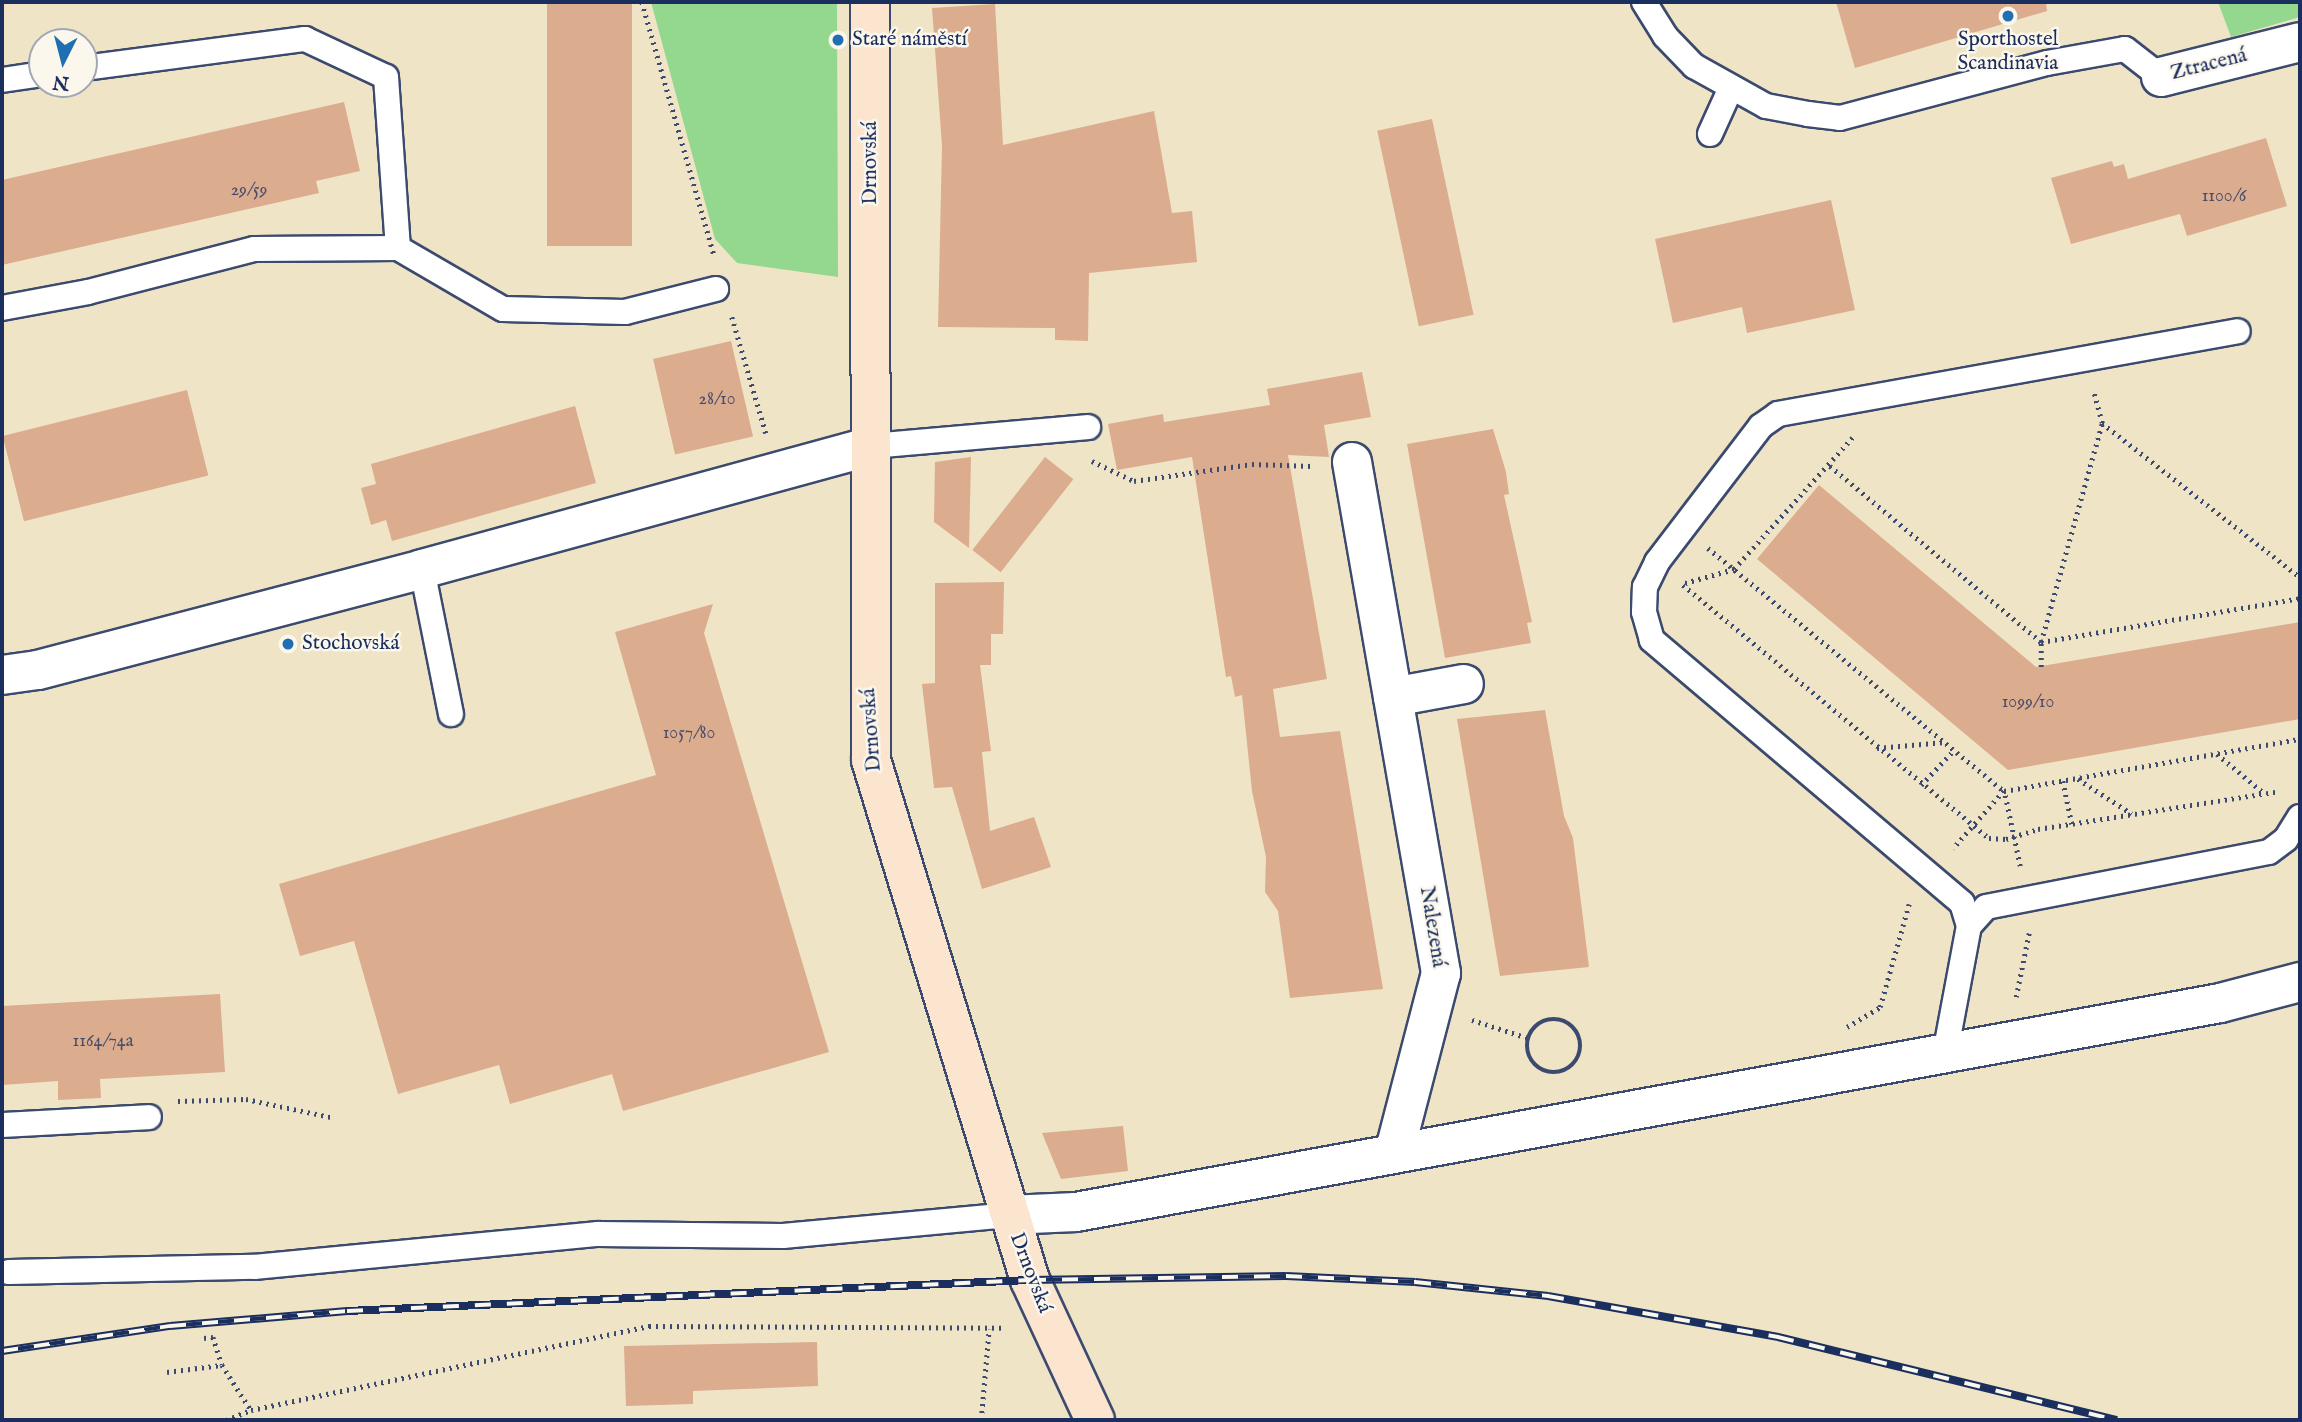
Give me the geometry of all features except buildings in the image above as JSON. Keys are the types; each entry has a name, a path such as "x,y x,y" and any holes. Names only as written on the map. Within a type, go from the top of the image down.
{"main road":[{"name":"Drnovská","path":"870,2 873,446 871,760 1030,1280 1095,1420"}],"street":[{"name":"Ztracená","path":"2161,78 2300,42"},
{"path":"2,675 38,670 873,446"},
{"name":"Nalezená","path":"1353,467 1441,973 1394,1154"},
{"path":"1392,696 1465,684"},
{"path":"1008,1215 1076,1212 2221,1003 2300,982"}],"lane":[{"path":"1644,2 1665,36 1694,66 1730,90 1710,134"},
{"path":"98,66 305,39 386,77 398,248"},
{"name":"Ztracená","path":"1730,90 1766,106 1840,118 2047,62 2125,49 2161,78"},
{"path":"2,80 28,76"},
{"path":"2,308 88,292 254,249 398,248 503,309 625,312 716,289"},
{"path":"1945,1054 1969,926 1962,903 1653,640 1644,612 1645,587 1657,562 1761,426 1778,414 2238,331"},
{"path":"873,446 1088,427"},
{"path":"422,569 452,714"},
{"path":"1969,926 1986,907 2269,852 2286,839 2300,817"},
{"path":"2,1125 149,1117"},
{"path":"9,1272 254,1267 598,1234 783,1236 1008,1215"}],"path":[{"path":"642,2 716,263"},
{"path":"731,314 767,438"},
{"path":"2041,667 2041,642 2102,423 2091,382"},
{"path":"2102,423 2300,577"},
{"path":"1040,430 1113,474 1134,481 1252,464 1353,467"},
{"path":"1683,584 1734,569 1838,456"},
{"path":"1830,466 2041,642 2300,597"},
{"path":"1683,528 2004,791"},
{"path":"1657,562 1973,826 1997,839 2072,824 2288,790"},
{"path":"1836,1029 1880,1007 1911,895 2004,791 2300,739"},
{"path":"1879,748 1945,742"},
{"path":"1922,784 1954,750"},
{"path":"2216,754 2265,793"},
{"path":"2077,778 2132,815"},
{"path":"2063,781 2072,824"},
{"path":"1466,1019 1528,1038"},
{"path":"1566,1021 1578,1035 1580,1053 1571,1068 1546,1072 1528,1056 1528,1038 1539,1023 1566,1021"},
{"path":"123,1117 121,1103 246,1099 331,1117"},
{"path":"226,1420 251,1410 649,1326 1010,1328"},
{"path":"981,1420 989,1329"},
{"path":"204,1338 213,1337 222,1365 251,1410"},
{"path":"167,1372 222,1365"},
{"path":"1146,1420 1158,1420"}],"green space":[{"path":"651,2 837,2 838,277 737,263 715,239"},
{"path":"2218,2 2300,2 2300,17 2231,37"}],"railway":[{"path":"2,1351 170,1326 347,1311 1030,1280 1286,1276 1415,1282 1548,1296 1778,1337 2117,1420"}],"place":[{"name":"Sporthostel Scandinavia","path":"2008,16"},
{"name":"Staré náměstí","path":"838,40"},
{"name":"Stochovská","path":"288,644"}]}
